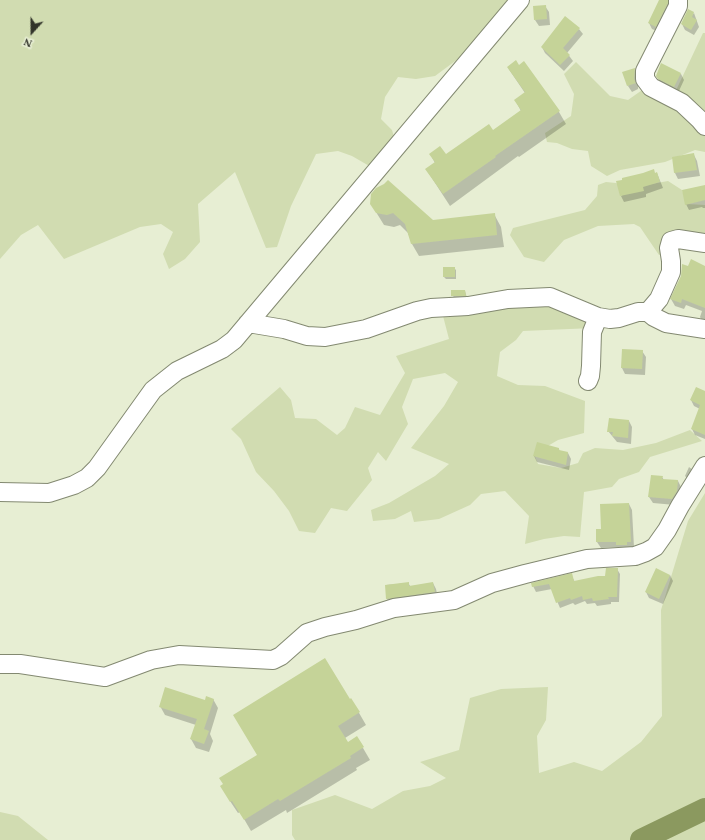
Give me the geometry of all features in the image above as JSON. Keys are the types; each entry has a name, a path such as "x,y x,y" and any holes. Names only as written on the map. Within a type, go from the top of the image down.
{"street":[{"path":"0,492 49,493 74,485 87,478 97,468 153,390 177,371 222,349 234,340 520,0"},
{"path":"678,0 678,6 645,71 645,79 651,86 682,103 705,126"},
{"path":"648,312 659,299 671,272 669,248 672,241 678,239 705,244"},
{"path":"248,323 284,329 307,336 325,337 366,329 417,311 431,308 468,306 508,299 550,297 598,317 610,319 619,318 638,312 648,312 666,323 705,329"},
{"path":"588,381 591,366 592,332 598,317"},
{"path":"0,664 20,664 105,677 114,675 151,660 179,655 273,660 281,656 307,633 325,627 356,620 394,608 454,600 492,583 587,559 635,556 646,552 655,547 667,530 705,466"}],"green space":[{"path":"0,0 510,0 458,59 435,76 416,79 398,77 385,97 381,119 392,130 394,137 371,167 352,156 338,151 316,154 291,206 277,247 266,248 235,172 198,204 200,242 185,259 169,269 163,254 173,232 161,224 140,227 64,259 38,225 21,235 0,259"},
{"path":"703,33 705,33 705,152 695,150 665,162 620,170 607,176 591,166 588,151 572,149 557,143 547,142 545,133 571,116 574,94 564,74 576,62 610,96 628,100 645,88 671,101"},
{"path":"668,181 682,190 687,204 705,205 705,249 681,249 659,255 640,227 634,224 598,226 564,240 544,262 524,257 510,235 513,228 585,210 597,196 598,185 606,182 616,183 631,190"},
{"path":"554,305 574,313 593,328 523,331 516,340 500,352 497,376 518,385 545,386 585,401 584,433 558,440 534,454 538,464 561,468 578,463 583,453 595,448 623,450 656,443 690,430 702,441 650,457 639,472 619,479 612,487 584,492 580,537 564,536 525,544 529,516 505,491 481,494 470,505 439,519 414,522 411,511 395,519 373,521 371,510 389,503 435,476 449,464 411,448 444,406 458,382 445,373 413,379 402,407 408,424 386,461 378,452 368,468 372,480 347,511 331,508 315,533 299,531 289,511 274,491 256,472 241,439 231,429 280,387 291,400 295,418 316,419 337,435 345,428 355,407 380,415 405,373 396,356 449,339 443,316 528,306"},
{"path":"705,493 705,840 295,840 292,835 292,810 335,795 372,809 403,791 430,786 446,778 420,762 459,750 470,698 501,689 548,687 546,720 537,736 539,773 574,762 602,771 641,742 662,716 661,610 688,521"},
{"path":"0,812 18,816 48,840 0,840"}],"building":[{"path":"659,0 668,0 668,3 656,27 648,23"},
{"path":"546,5 547,19 534,20 533,6"},
{"path":"688,9 694,12 692,17 697,20 691,30 681,24"},
{"path":"565,16 580,28 563,48 570,55 560,65 541,47"},
{"path":"516,60 519,65 524,61 560,111 443,194 425,169 435,162 429,154 440,146 446,154 489,124 493,130 521,110 514,100 525,92 507,67"},
{"path":"661,63 681,73 674,87 658,79 656,76"},
{"path":"635,68 634,79 636,83 627,86 622,72"},
{"path":"694,153 697,170 674,173 672,157"},
{"path":"654,169 655,173 657,172 660,182 643,187 644,191 620,196 616,181"},
{"path":"388,180 433,220 495,213 497,235 411,244 405,224 393,213 387,215 376,213 370,204 371,194 376,188"},
{"path":"705,185 705,200 685,205 682,190"},
{"path":"691,259 705,266 705,308 682,299 681,303 670,299 681,276 682,264 688,266"},
{"path":"443,267 455,267 455,277 443,277"},
{"path":"451,290 465,290 466,296 451,296"},
{"path":"622,349 643,350 642,369 621,368"},
{"path":"696,387 705,391 705,435 691,429 700,405 690,400"},
{"path":"609,418 629,420 628,438 612,436 613,432 607,432"},
{"path":"537,442 568,452 566,465 533,456"},
{"path":"651,475 663,476 662,479 678,480 677,491 672,499 648,497"},
{"path":"629,503 631,542 627,542 627,545 616,545 616,542 596,542 596,529 601,529 600,504"},
{"path":"606,568 618,568 617,597 608,597 609,599 593,601 592,598 583,600 582,596 556,603 549,584 532,587 531,583 572,573 574,581 605,576"},
{"path":"656,568 670,575 659,599 645,592"},
{"path":"409,582 409,586 433,582 435,592 386,599 385,585"},
{"path":"325,658 350,699 351,698 360,712 338,726 348,742 357,736 364,747 350,756 351,758 280,801 278,799 244,820 220,786 223,784 219,778 257,755 233,715"},
{"path":"165,687 205,700 206,696 214,699 204,729 209,731 204,744 190,739 197,719 159,707"}],"waterway":[{"path":"641,840 705,809"}]}
